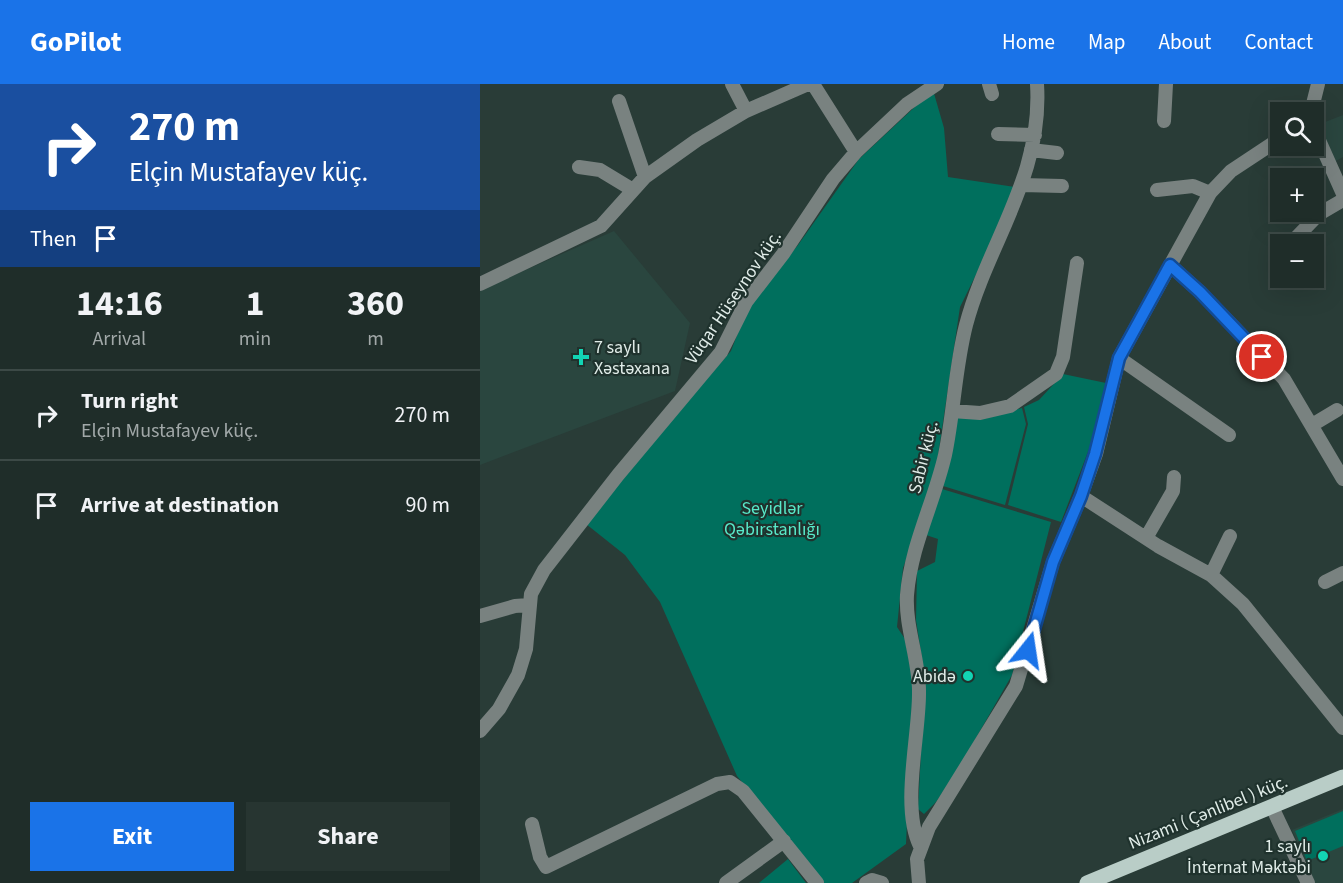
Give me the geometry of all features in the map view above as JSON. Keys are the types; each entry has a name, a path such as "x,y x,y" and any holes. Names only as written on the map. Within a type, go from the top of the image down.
{"main road":[{"name":"Nizami ( Çənlibel ) küç.","path":"1087,883 1343,777"}],"street":[{"path":"732,84 746,111"},
{"path":"480,284 601,226 611,219 645,177 697,140 746,111 808,84"},
{"path":"813,84 855,152"},
{"name":"Sabir küç.","path":"920,846 911,819 919,693 907,596 915,546 939,476 966,325 1022,185 1035,135 1038,113 1037,84"},
{"path":"1164,121 1166,84"},
{"path":"1314,102 1318,84"},
{"name":"Vüqar Hüseynov küç.","path":"480,731 499,709 518,675 526,650 529,605 535,585 544,570 618,476 721,352 746,302 855,152 929,86"},
{"path":"619,101 645,177"},
{"path":"998,134 1035,135"},
{"path":"919,883 916,874 920,846 1016,686 1053,562 1081,496 1095,454 1119,358 1210,193 1231,171 1270,145"},
{"path":"1031,150 1057,153"},
{"path":"1324,151 1343,194"},
{"path":"579,167 600,170 633,190"},
{"path":"1022,185 1062,186"},
{"path":"1157,190 1193,186 1210,193"},
{"path":"1300,234 1319,214 1343,200"},
{"path":"952,411 980,413 1010,406 1056,374 1063,357 1077,263"},
{"path":"1170,265 1192,284 1284,379 1343,479"},
{"path":"1119,358 1229,435"},
{"path":"1312,425 1337,410"},
{"path":"1146,538 1173,491 1174,477"},
{"path":"1081,496 1146,538 1211,575 1243,604 1343,728"},
{"path":"1211,575 1230,536"},
{"path":"1325,582 1343,573"},
{"path":"480,616 515,606 529,605"},
{"path":"532,824 540,857 546,867 717,784 730,782 743,791 817,883"},
{"path":"1272,807 1308,883"},
{"path":"726,883 784,841"},
{"path":"866,883 872,880 882,883"}],"shaded area":[{"path":"1343,115 1343,157 1334,162 1324,135 1324,122"},
{"name":"7 saylı Xəstəxana","path":"614,231 690,323 675,391 480,465 480,290"},
{"name":"1 saylı İnternat Məktəbi","path":"1343,809 1343,883 1315,883 1292,830"}],"green space":[{"name":"Seyidlər Qəbirstanlığı","path":"933,90 944,128 948,177 1015,187 1007,212 960,307 934,483 903,568 897,627 905,639 913,682 906,844 852,883 824,883 737,776 660,602 625,555 586,524 661,431 731,351 748,306 798,245 859,159"},
{"path":"1063,374 1106,383 1091,444 1061,522 1008,505 1028,424 1024,407 1039,400"},
{"path":"1022,408 1026,424 1005,505 943,486 956,418 987,417"},
{"path":"942,489 1051,522 1012,675 960,766 936,802 924,814 918,809 925,678 916,620 917,571 935,562 938,539 926,535"},
{"path":"1343,811 1343,846 1307,861 1295,831"},
{"path":"788,859 806,883 759,883"}],"place":[{"name":"7 saylı Xəstəxana","path":"581,357"},
{"name":"Abidə","path":"968,676"},
{"name":"1 saylı İnternat Məktəbi","path":"1323,856"}],"route":[{"path":"1028,650 1053,562 1081,496 1095,454 1119,358 1170,265 1200,292 1262,357"}]}
